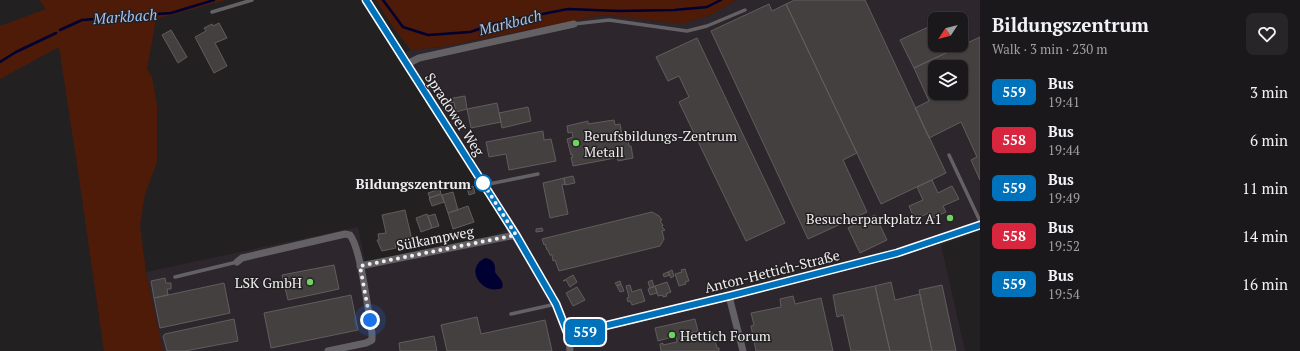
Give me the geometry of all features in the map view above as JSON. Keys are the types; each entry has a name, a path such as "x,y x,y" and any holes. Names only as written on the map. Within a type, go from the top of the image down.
{"street":[{"name":"Spradower Weg","path":"366,0 516,235 556,304 569,337 570,351"},
{"path":"407,64 419,58 574,24"},
{"name":"Anton-Hettich-Straße","path":"569,337 600,327 897,253 980,224"},
{"path":"237,262 242,258 345,234 350,235 354,240 360,266 372,340 366,343 328,351"},
{"name":"Sülkampweg","path":"360,266 516,235"},
{"path":"729,296 743,351"}],"lane":[{"path":"212,12 252,0"},
{"path":"574,24 609,20 687,31 707,26 745,10"},
{"path":"949,156 980,221"},
{"path":"484,185 538,174"},
{"path":"175,277 237,262"},
{"path":"511,314 556,304"}],"shaded area":[{"path":"39,0 226,0 156,19 147,69 152,77 157,105 157,162 145,194 140,225 146,272 163,351 104,351 59,47 0,79 0,26 46,9"},
{"path":"376,0 736,0 709,16 681,24 604,15 441,47 411,50 395,30"},
{"path":"736,0 980,0 980,231 941,245 965,351 163,351 146,272 358,227 365,262 495,235 515,226 405,53 411,50 441,47 604,15 681,24 709,16"},
{"path":"485,258 490,259 493,262 495,272 503,284 502,288 488,288 482,285 478,280 476,268"}],"building":[{"path":"795,0 865,0 946,173 881,204 786,4"},
{"path":"769,4 772,11 786,4 857,153 843,160 867,212 808,239 711,31"},
{"path":"219,23 227,38 215,43 227,66 214,73 195,37 206,31 204,28 212,24 213,26"},
{"path":"928,27 928,52 948,52 928,60 928,61 914,68 900,40"},
{"path":"171,30 187,57 178,63 162,35"},
{"path":"980,37 980,180 971,160 977,157 961,122 929,138 915,108 929,101 968,100 968,60 931,60 948,52 968,52 968,43"},
{"path":"697,38 785,223 746,241 679,102 689,97 679,76 668,81 656,57"},
{"path":"928,61 928,99 914,68"},
{"path":"465,96 467,109 456,112 454,102 449,103 448,99"},
{"path":"497,103 501,122 471,128 467,109"},
{"path":"528,107 531,121 502,128 499,113"},
{"path":"614,120 615,125 620,124 623,141 628,140 629,146 631,146 633,158 618,161 617,156 615,158 573,166 571,157 573,157 572,154 571,155 567,139 573,137 572,132 568,133 567,126 588,121 588,124"},
{"path":"543,131 544,140 551,139 556,161 509,170 506,154 489,157 486,142"},
{"path":"573,176 575,183 565,185 564,178"},
{"path":"564,178 565,184 562,185 568,214 550,218 543,183"},
{"path":"932,180 938,193 952,186 959,199 943,206 946,212 933,218 930,212 915,220 909,206 923,200 917,187"},
{"path":"473,186 475,193 469,195 467,188"},
{"path":"440,189 441,194 430,198 428,193"},
{"path":"453,192 458,210 448,213 442,195"},
{"path":"441,194 444,202 432,206 429,198"},
{"path":"468,206 474,222 453,229 448,213"},
{"path":"405,210 412,240 395,243 396,248 382,251 377,240 379,240 378,234 386,233 382,215"},
{"path":"652,212 659,216 662,220 660,221 665,230 662,231 664,239 660,246 559,271 555,260 553,261 552,255 550,255 542,239"},
{"path":"427,214 432,228 421,232 416,218"},
{"path":"435,214 439,226 432,228 428,216"},
{"path":"875,215 887,240 860,253 848,228"},
{"path":"542,228 543,231 536,232 536,229"},
{"path":"429,238 430,242 421,245 419,241"},
{"name":"LSK GmbH","path":"334,265 339,289 288,300 282,275"},
{"path":"685,269 689,281 685,282 686,284 679,286 675,274 682,272 681,270"},
{"path":"672,270 674,276 671,278 668,272"},
{"path":"668,272 670,275 664,277 663,274"},
{"path":"573,275 577,282 570,287 566,280 563,281"},
{"path":"165,278 166,283 171,283 171,289 167,289 168,295 154,298 151,281"},
{"path":"652,280 654,287 650,288 648,282"},
{"path":"620,281 621,284 617,286 615,283"},
{"path":"667,282 671,292 666,294 667,296 658,296 655,286"},
{"path":"891,282 895,300 920,294 932,351 890,351 875,286"},
{"path":"224,283 230,313 160,328 154,298"},
{"path":"621,284 624,291 620,292 617,286"},
{"path":"630,285 632,292 641,289 645,301 632,305 630,301 628,302 627,298 629,297 626,286"},
{"path":"942,285 956,351 932,351 919,290"},
{"path":"655,286 657,293 650,295 648,289"},
{"path":"875,286 890,351 851,351 843,315 837,317 833,295"},
{"path":"577,287 585,300 573,306 566,293"},
{"path":"351,295 358,330 271,348 264,313"},
{"path":"793,296 795,304 821,298 833,351 756,351 751,326 754,325 751,313 781,307 780,299"},
{"path":"477,317 481,334 545,320 552,351 447,351 441,325"},
{"path":"234,319 238,341 185,351 167,351 163,336 165,334"},
{"name":"Hettich Forum","path":"695,319 698,331 687,334 688,339 713,333 719,351 661,351 660,344 663,343 663,345 677,342 676,336 658,341 655,328"},
{"path":"434,336 437,351 400,351 399,343"}],"waterway":[{"name":"Markbach","path":"60,30 82,20 171,13 214,0"},
{"name":"Markbach","path":"383,0 403,27 428,35 470,32 497,23 568,9 619,11 674,10 707,7 721,0"},
{"name":"Markbach","path":"0,62 16,52 56,33"}],"bus line":[{"name":"559","path":"366,0 516,235 556,304 569,337 600,327 897,253 980,225"}],"place":[{"name":"Berufsbildungs-Zentrum Metall","path":"576,143"},
{"name":"Bildungszentrum","path":"483,183"},
{"name":"Besucherparkplatz A1","path":"950,218"},
{"name":"LSK GmbH","path":"310,282"},
{"name":"Hettich Forum","path":"672,335"}],"route":[{"path":"370,320 360,266 516,235 483,183"}]}
